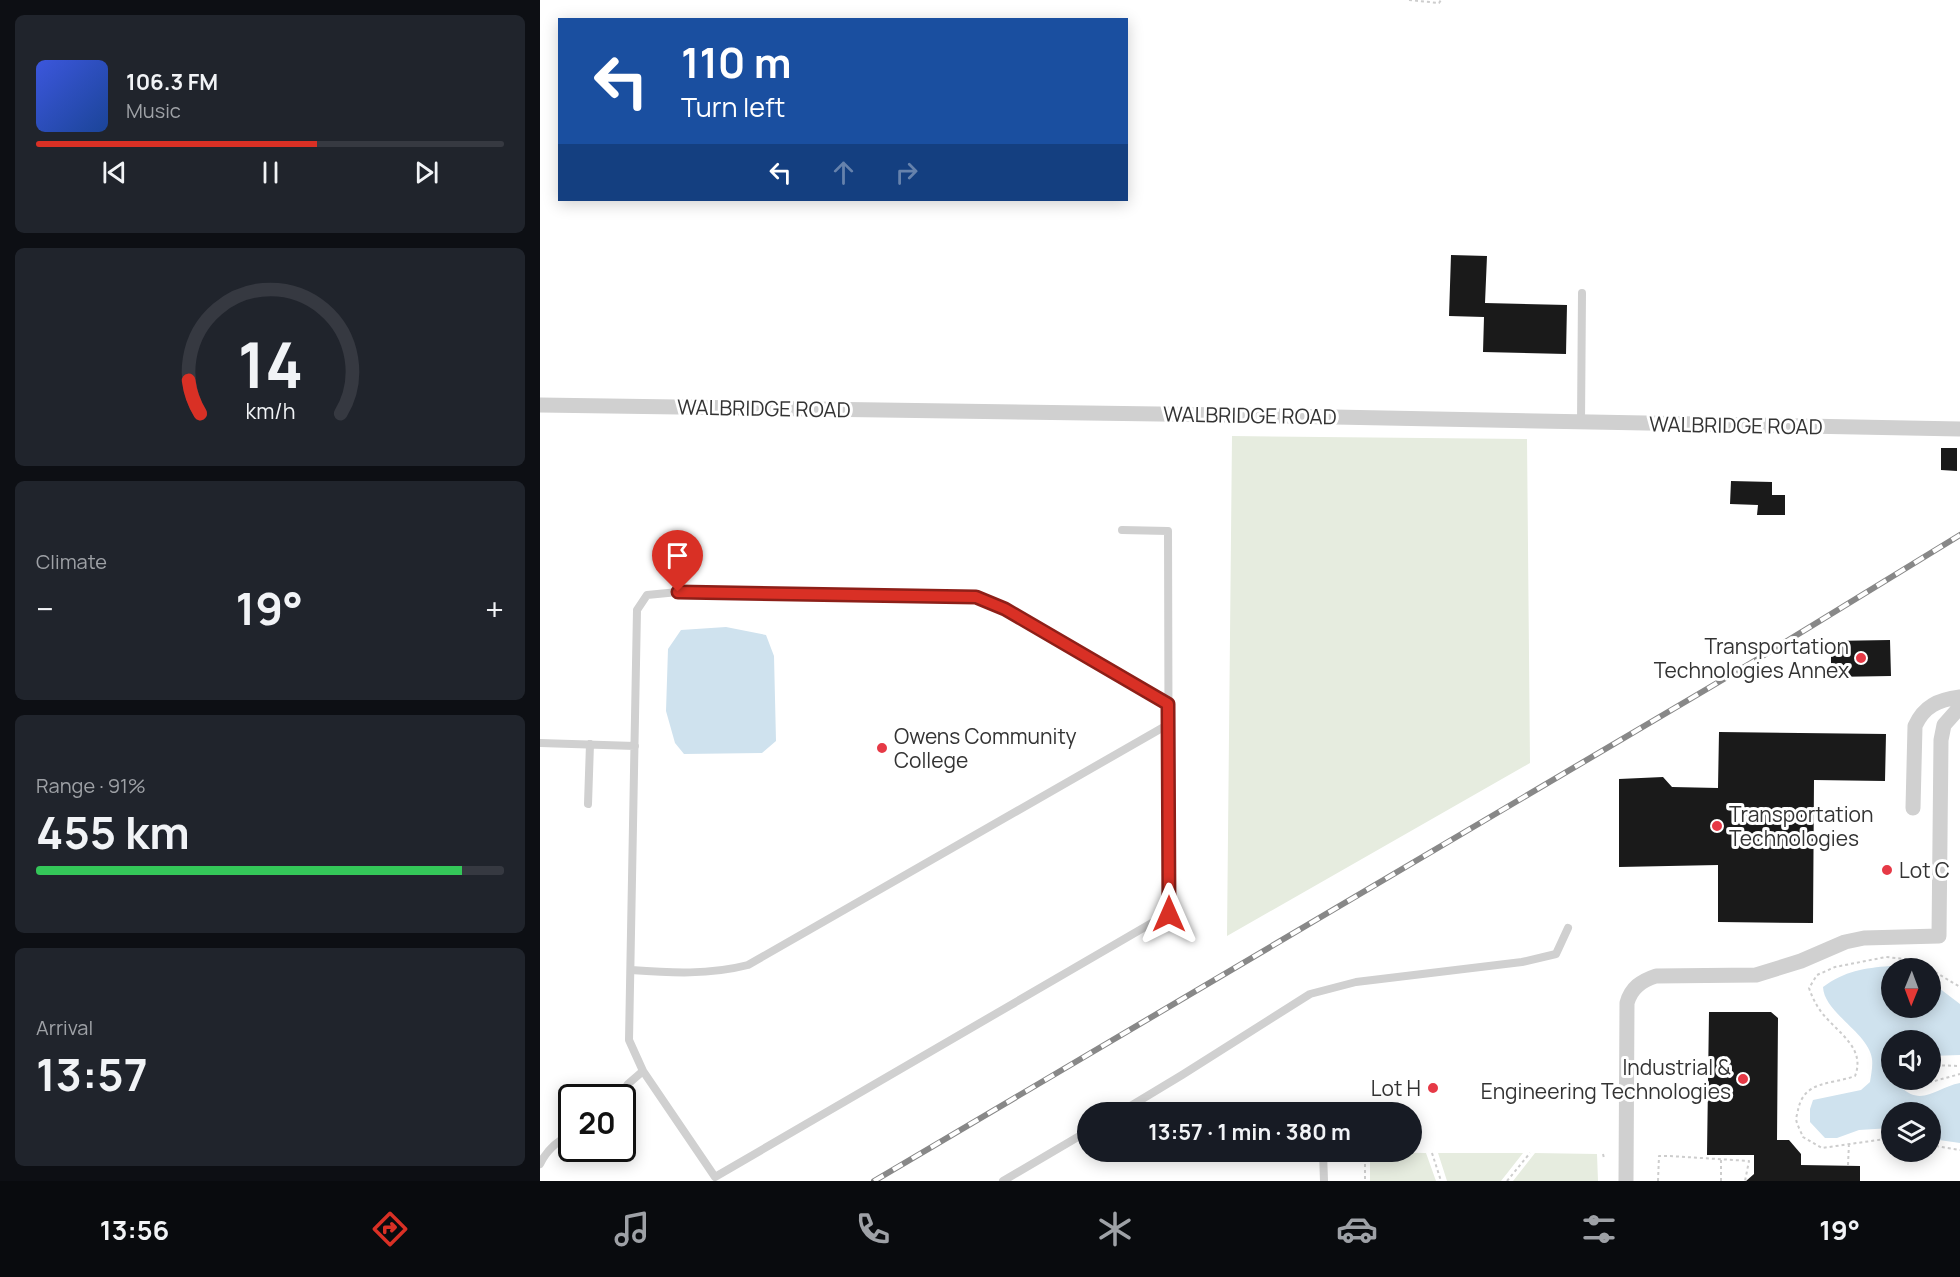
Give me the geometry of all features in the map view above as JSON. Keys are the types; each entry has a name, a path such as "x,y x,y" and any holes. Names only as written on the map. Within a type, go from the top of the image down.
{"street":[{"name":"WALBRIDGE ROAD","path":"540,405 1960,429"},
{"path":"1913,808 1914,726 1920,715 1931,705 1960,697"},
{"path":"1626,1181 1627,1003 1629,994 1645,979 1656,976 1756,975 1793,964 1845,942 1864,938 1940,936 1941,740 1944,725 1960,707"}],"lane":[{"path":"1581,422 1582,292"},
{"path":"1122,530 1168,531 1169,914 712,1179 643,1071 629,1040 637,610 647,595 678,592 976,597 1005,609 1168,704"},
{"path":"631,970 681,974 724,971 748,965 1168,724"},
{"path":"540,743 634,746"},
{"path":"588,804 590,744"},
{"path":"1137,1102 1310,994 1356,982 1533,960 1556,954 1568,928"},
{"path":"627,1084 643,1071"},
{"path":"1003,1181 1077,1137"},
{"path":"540,1164 543,1156 558,1142"},
{"path":"1323,1162 1324,1181"}],"path":[{"path":"1409,0 1439,3 1442,0"},
{"path":"1881,1139 1822,1148 1803,1137 1796,1119 1799,1103 1806,1090 1855,1076 1859,1066 1855,1049 1813,999 1809,988 1817,975 1835,967 1886,957 1895,958"},
{"path":"1941,976 1960,987"},
{"path":"1941,1065 1960,1066"},
{"path":"1941,1079 1960,1074"},
{"path":"1848,1165 1849,1143"},
{"path":"1941,1147 1960,1150"},
{"path":"1432,1153 1442,1181"},
{"path":"1507,1181 1530,1153"},
{"path":"1603,1154 1604,1158"},
{"path":"1658,1181 1659,1156 1749,1161 1745,1181"},
{"path":"1721,1159 1721,1181"},
{"path":"1365,1162 1365,1181"}],"shaded area":[{"path":"1232,436 1527,439 1530,763 1227,936"},
{"path":"1422,1153 1426,1153 1436,1181 1370,1181 1370,1162 1422,1162"},
{"path":"1438,1153 1523,1153 1501,1181 1447,1181"},
{"path":"1535,1153 1597,1154 1598,1181 1513,1181"}],"water":[{"path":"726,627 766,635 774,656 776,741 762,753 684,754 675,743 666,711 668,649 681,630"},
{"path":"1881,967 1881,1018 1941,1018 1941,990 1960,1004 1960,1055 1941,1056 1941,1030 1881,1030 1881,1090 1905,1090 1922,1096 1960,1083 1960,1143 1941,1140 1941,1102 1881,1102 1881,1129 1859,1130 1837,1138 1825,1138 1810,1122 1813,1100 1861,1090 1870,1082 1872,1059 1869,1050 1863,1040 1831,1006 1823,987 1839,977"}],"building":[{"path":"1451,255 1487,256 1485,303 1567,305 1566,354 1483,352 1484,317 1449,316"},
{"path":"1941,448 1957,448 1957,471 1941,470"},
{"path":"1731,481 1772,482 1772,495 1785,495 1785,515 1757,515 1758,505 1730,504"},
{"name":"Transportation Technologies Annex","path":"1890,640 1891,676 1831,677 1831,641"},
{"name":"Transportation Technologies","path":"1719,732 1886,734 1885,781 1814,780 1813,923 1718,922 1718,865 1619,867 1619,779 1663,777 1672,787 1718,788"},
{"name":"Industrial & Engineering Technologies","path":"1709,1012 1771,1012 1778,1018 1777,1140 1789,1140 1801,1154 1801,1165 1860,1166 1860,1181 1746,1181 1754,1174 1754,1155 1707,1155"}],"railway":[{"path":"874,1181 1756,660 1960,535"}],"place":[{"name":"Transportation Technologies Annex","path":"1861,658"},
{"name":"Owens Community College","path":"882,748"},
{"name":"Transportation Technologies","path":"1717,826"},
{"name":"Lot C","path":"1887,870"},
{"name":"Industrial & Engineering Technologies","path":"1743,1079"},
{"name":"Lot H","path":"1433,1088"}],"route":[{"path":"678,592 976,597 1005,609 1168,704 1169,914"}]}
